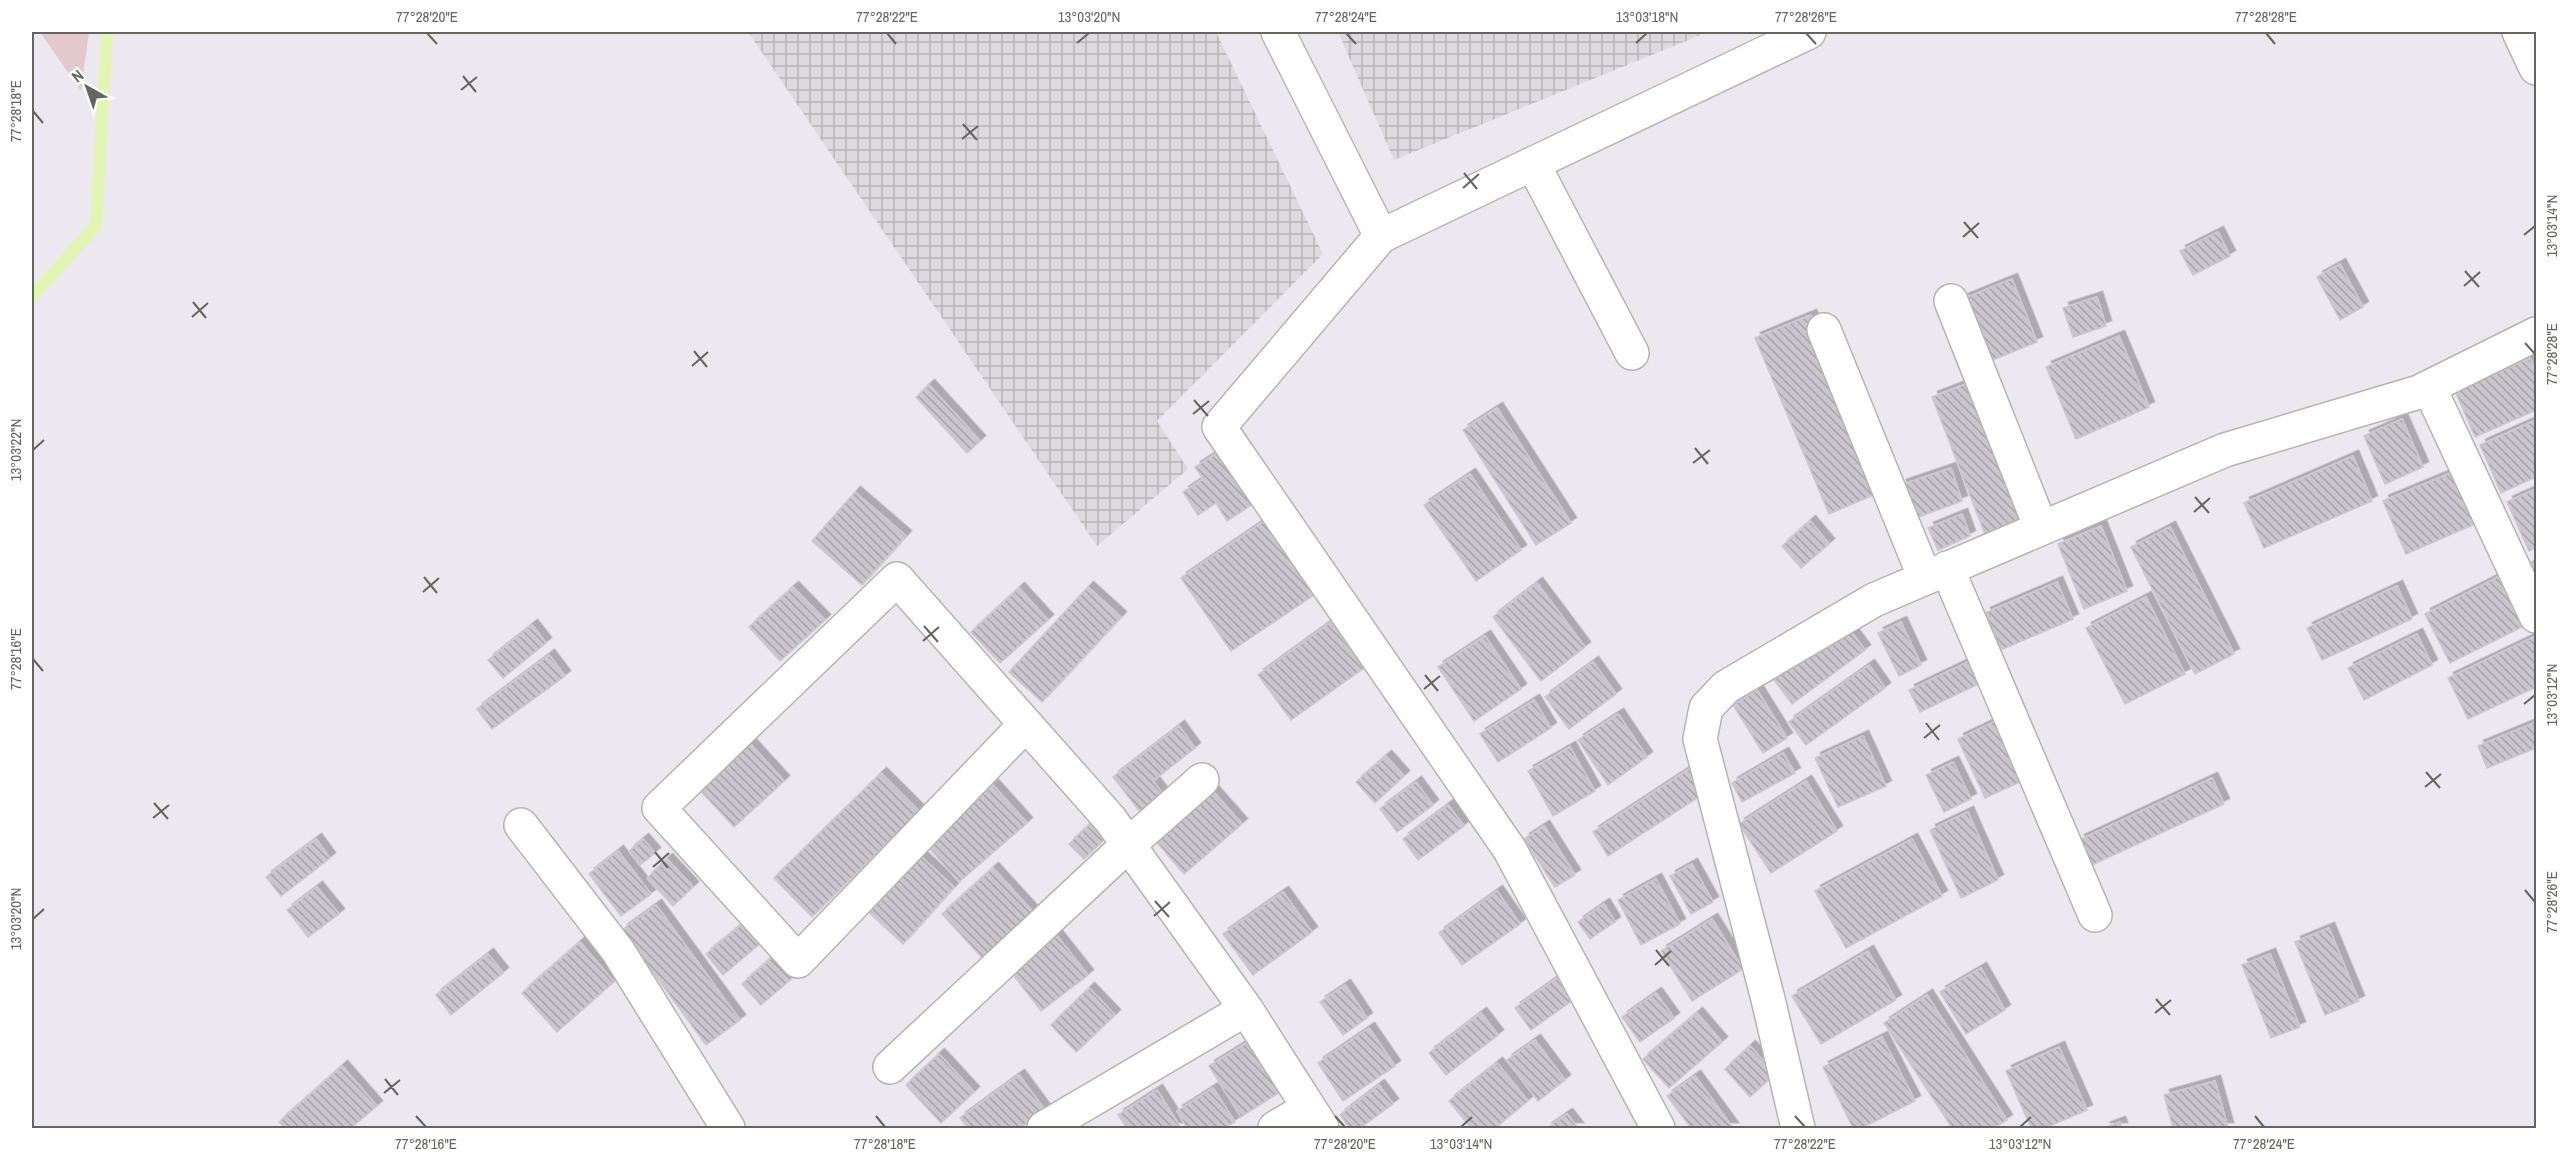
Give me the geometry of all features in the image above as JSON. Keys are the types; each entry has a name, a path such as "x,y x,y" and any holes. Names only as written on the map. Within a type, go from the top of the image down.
{"street":[{"path":"1278,32 1381,236"},
{"path":"1658,1128 1510,850 1219,428 1381,236 1809,32"},
{"path":"2519,32 2536,68"},
{"path":"1533,164 1632,353"},
{"path":"1951,301 2041,528"},
{"path":"1824,330 2095,915"},
{"path":"1798,1128 1768,999 1700,739 1706,708 1726,687 1874,600 2225,450 2429,387 2536,334"},
{"path":"2429,387 2536,616"},
{"path":"1025,724 798,961 659,808 897,579 1110,819 1246,1009 1316,1118 1275,1128"},
{"path":"890,1067 1128,845 1202,780"},
{"path":"521,825 618,951 728,1128"},
{"path":"1044,1128 1246,1009"}],"shaded area":[{"path":"40,32 89,32 81,91"},
{"path":"748,32 1216,32 1323,254 1157,421 1188,469 1097,546"},
{"path":"1338,32 1708,32 1394,160"}],"building":[{"path":"2218,232 2230,256 2193,275 2180,251"},
{"path":"2340,264 2363,307 2340,320 2317,277"},
{"path":"2012,279 2037,342 1988,362 1963,299"},
{"path":"2097,297 2106,326 2073,337 2063,308"},
{"path":"1811,315 1885,490 1829,514 1755,338"},
{"path":"2119,336 2149,407 2076,439 2046,367"},
{"path":"2530,358 2536,372 2536,410 2475,437 2455,391"},
{"path":"1976,380 2030,519 1986,537 1932,397"},
{"path":"929,385 980,441 967,453 916,397"},
{"path":"1497,408 1571,523 1536,545 1463,430"},
{"path":"2402,419 2423,467 2385,484 2364,436"},
{"path":"2536,420 2536,477 2501,493 2480,445"},
{"path":"1219,452 1253,504 1227,521 1216,503 1198,515 1183,492 1203,479 1195,467"},
{"path":"2353,456 2372,501 2264,548 2244,503"},
{"path":"1951,468 1962,501 1913,519 1901,485"},
{"path":"2453,472 2475,524 2406,554 2383,501"},
{"path":"1470,474 1521,550 1476,581 1424,505"},
{"path":"2536,489 2536,548 2529,551 2507,502"},
{"path":"855,492 906,536 862,585 812,541"},
{"path":"1962,514 1970,536 1938,550 1928,528"},
{"path":"1273,515 1323,589 1231,651 1181,578"},
{"path":"1810,521 1829,544 1801,568 1782,546"},
{"path":"2101,526 2127,591 2084,609 2058,544"},
{"path":"2170,527 2234,654 2195,674 2131,547"},
{"path":"2536,559 2536,573 2531,562"},
{"path":"2508,572 2534,621 2450,663 2425,614"},
{"path":"2057,582 2073,619 2001,650 1985,613"},
{"path":"1537,583 1585,647 1541,681 1493,617"},
{"path":"2397,586 2412,619 2322,660 2307,628"},
{"path":"793,587 825,620 780,661 749,627"},
{"path":"1088,587 1121,617 1042,702 1009,672"},
{"path":"1019,588 1048,620 1000,663 971,632"},
{"path":"2146,597 2185,674 2125,704 2086,628"},
{"path":"1331,622 1364,668 1291,720 1258,675"},
{"path":"1901,622 1921,665 1899,676 1878,633"},
{"path":"532,625 546,643 503,678 488,660"},
{"path":"1847,626 1865,650 1792,704 1774,680"},
{"path":"2417,634 2432,665 2364,700 2348,668"},
{"path":"1485,636 1521,689 1474,721 1438,667"},
{"path":"2536,636 2536,687 2468,719 2448,678"},
{"path":"549,655 565,676 492,729 477,709"},
{"path":"1972,660 1983,682 1920,712 1909,690"},
{"path":"1593,662 1616,694 1569,729 1545,697"},
{"path":"1869,665 1885,688 1806,745 1789,722"},
{"path":"1757,690 1787,738 1763,753 1733,705"},
{"path":"1534,700 1551,728 1498,762 1480,734"},
{"path":"1618,714 1647,757 1608,785 1578,740"},
{"path":"1996,721 2022,781 1985,798 1958,739"},
{"path":"2536,722 2536,748 2487,768 2478,746"},
{"path":"1179,726 1195,748 1153,781 1167,799 1144,817 1113,777"},
{"path":"1863,736 1886,786 1838,807 1815,758"},
{"path":"745,738 784,781 734,827 694,784"},
{"path":"1570,747 1595,791 1553,816 1528,771"},
{"path":"1783,753 1795,773 1742,802 1732,783"},
{"path":"1386,756 1404,776 1375,803 1356,782"},
{"path":"1953,762 1971,799 1944,812 1926,775"},
{"path":"1689,769 1705,793 1608,856 1593,832"},
{"path":"881,773 919,811 812,917 774,878"},
{"path":"2212,778 2224,804 2092,865 2079,840"},
{"path":"1806,781 1837,831 1771,873 1739,824"},
{"path":"1416,782 1433,805 1397,832 1380,809"},
{"path":"993,785 1027,823 959,882 925,843"},
{"path":"1211,789 1242,824 1184,874 1154,839"},
{"path":"1448,805 1464,826 1418,860 1403,839"},
{"path":"1968,812 1998,880 1961,898 1930,830"},
{"path":"1093,821 1108,836 1084,859 1069,844"},
{"path":"1544,826 1575,875 1555,887 1524,839"},
{"path":"316,839 330,858 281,896 266,877"},
{"path":"643,839 655,853 640,865 629,851"},
{"path":"1912,839 1942,896 1846,948 1815,891"},
{"path":"618,851 651,894 621,916 589,874"},
{"path":"915,851 954,887 903,944 863,907"},
{"path":"667,859 693,887 673,906 647,878"},
{"path":"1692,864 1713,902 1691,914 1670,876"},
{"path":"993,868 1034,913 983,959 942,914"},
{"path":"1656,879 1680,924 1641,945 1618,900"},
{"path":"317,887 339,914 308,937 287,910"},
{"path":"1497,891 1520,924 1462,965 1439,933"},
{"path":"1283,892 1312,932 1253,975 1223,934"},
{"path":"1604,904 1615,922 1590,939 1578,922"},
{"path":"656,905 740,1020 706,1045 622,930"},
{"path":"1712,919 1743,969 1692,1001 1661,951"},
{"path":"745,922 762,942 723,975 706,954"},
{"path":"2329,928 2359,1001 2325,1015 2295,942"},
{"path":"1057,936 1088,975 1041,1011 1011,972"},
{"path":"580,942 614,982 557,1032 522,993"},
{"path":"1868,951 1896,1000 1821,1044 1792,996"},
{"path":"488,954 503,973 451,1015 436,995"},
{"path":"776,954 795,976 761,1005 742,984"},
{"path":"2270,954 2300,1027 2271,1038 2242,965"},
{"path":"1981,968 2005,1010 1966,1034 1940,992"},
{"path":"1557,978 1573,1000 1531,1030 1515,1008"},
{"path":"1345,985 1367,1018 1343,1035 1320,1002"},
{"path":"1089,988 1115,1015 1076,1052 1051,1025"},
{"path":"1656,993 1674,1018 1640,1042 1622,1017"},
{"path":"1927,995 2007,1120 1994,1128 1952,1128 1884,1023"},
{"path":"1481,1013 1498,1035 1446,1075 1429,1053"},
{"path":"1697,1013 1722,1042 1669,1088 1643,1059"},
{"path":"1369,1028 1395,1066 1343,1101 1318,1063"},
{"path":"1256,1037 1288,1087 1241,1117 1209,1066"},
{"path":"1882,1037 1915,1101 1862,1128 1853,1128 1823,1067"},
{"path":"1535,1040 1565,1080 1538,1101 1507,1060"},
{"path":"1750,1046 1775,1074 1750,1097 1725,1069"},
{"path":"2059,1047 2087,1110 2045,1128 2031,1128 2006,1071"},
{"path":"939,1054 974,1092 941,1123 906,1085"},
{"path":"1497,1063 1528,1101 1495,1128 1471,1128 1449,1101"},
{"path":"342,1066 377,1106 351,1128 285,1128 279,1122"},
{"path":"1019,1075 1045,1110 1020,1128 968,1128 960,1118"},
{"path":"1695,1076 1733,1128 1691,1128 1667,1096"},
{"path":"2215,1081 2228,1128 2173,1128 2164,1095"},
{"path":"1379,1085 1393,1104 1360,1128 1350,1128 1340,1115"},
{"path":"1213,1088 1235,1122 1224,1128 1187,1128 1177,1111"},
{"path":"1157,1090 1181,1128 1127,1128 1118,1115"},
{"path":"1567,1114 1578,1128 1547,1128"},
{"path":"2120,1122 2122,1128 2104,1128"}],"waterway":[{"path":"32,297 96,226 107,32"}]}
